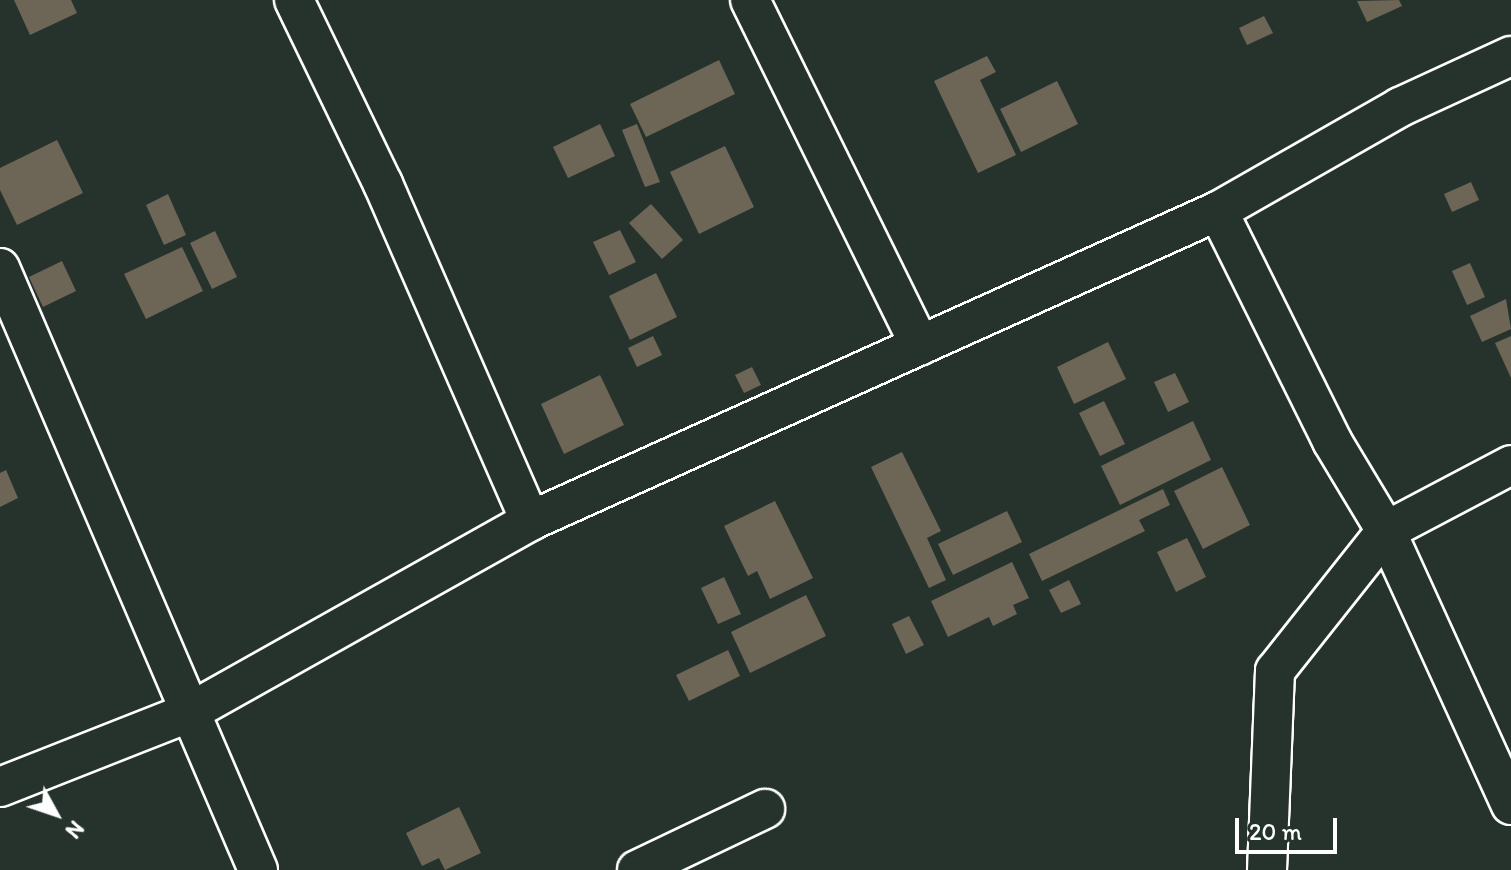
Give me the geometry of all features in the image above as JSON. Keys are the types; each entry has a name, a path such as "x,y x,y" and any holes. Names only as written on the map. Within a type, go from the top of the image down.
{"street":[{"path":"294,0 383,184 530,521"},
{"path":"750,0 920,345"},
{"path":"0,787 190,712 530,521 1218,211 1400,107 1511,56"},
{"path":"1218,211 1332,441 1386,531 1511,805"},
{"path":"0,268 258,870"},
{"path":"1267,870 1275,671 1386,531 1511,465"},
{"path":"637,870 765,809"}],"building":[{"path":"14,0 71,0 77,13 30,35"},
{"path":"1399,0 1402,6 1367,22 1357,1"},
{"path":"1264,16 1273,33 1247,45 1239,28"},
{"path":"987,56 996,72 980,80 1016,155 978,173 934,81"},
{"path":"719,60 735,94 646,137 630,104"},
{"path":"1057,81 1078,124 1021,152 1000,109"},
{"path":"600,124 615,156 568,178 553,147"},
{"path":"637,124 660,182 645,187 622,130"},
{"path":"57,140 83,193 17,225 0,190 0,168"},
{"path":"725,146 754,207 699,234 670,172"},
{"path":"1471,182 1479,200 1452,212 1444,194"},
{"path":"168,194 186,235 164,245 146,205"},
{"path":"651,204 683,240 662,259 629,223"},
{"path":"620,230 636,262 609,275 593,242"},
{"path":"215,231 237,277 212,289 190,243"},
{"path":"182,247 203,291 146,319 124,274"},
{"path":"62,261 76,291 43,307 29,277"},
{"path":"1470,263 1485,297 1467,305 1452,271"},
{"path":"656,273 677,317 630,340 609,296"},
{"path":"1506,299 1511,329 1482,342 1470,316"},
{"path":"653,336 662,355 637,367 628,348"},
{"path":"1511,336 1511,378 1495,343"},
{"path":"1108,342 1126,379 1074,404 1057,367"},
{"path":"752,367 761,385 744,393 735,375"},
{"path":"1175,373 1189,402 1168,412 1154,382"},
{"path":"600,375 624,425 564,454 541,404"},
{"path":"1104,401 1125,444 1100,456 1079,413"},
{"path":"1193,421 1211,460 1120,505 1101,466"},
{"path":"902,452 941,531 927,538 946,580 929,588 871,467"},
{"path":"1222,467 1250,525 1203,549 1174,491"},
{"path":"6,470 18,498 0,507 0,473"},
{"path":"1163,489 1170,505 1139,520 1145,531 1042,581 1029,554"},
{"path":"775,501 813,578 770,599 757,571 748,576 724,526"},
{"path":"1007,511 1022,542 953,575 938,544"},
{"path":"1187,538 1206,577 1176,592 1157,552"},
{"path":"1012,562 1029,598 1013,605 1017,614 993,626 989,617 948,637 931,601"},
{"path":"724,577 741,614 718,624 701,588"},
{"path":"1069,580 1081,604 1061,613 1049,590"},
{"path":"806,595 826,636 750,673 731,632"},
{"path":"909,616 924,645 906,654 892,624"},
{"path":"728,650 740,676 689,701 676,675"},
{"path":"459,807 481,853 445,870 439,858 422,866 406,833"}]}
